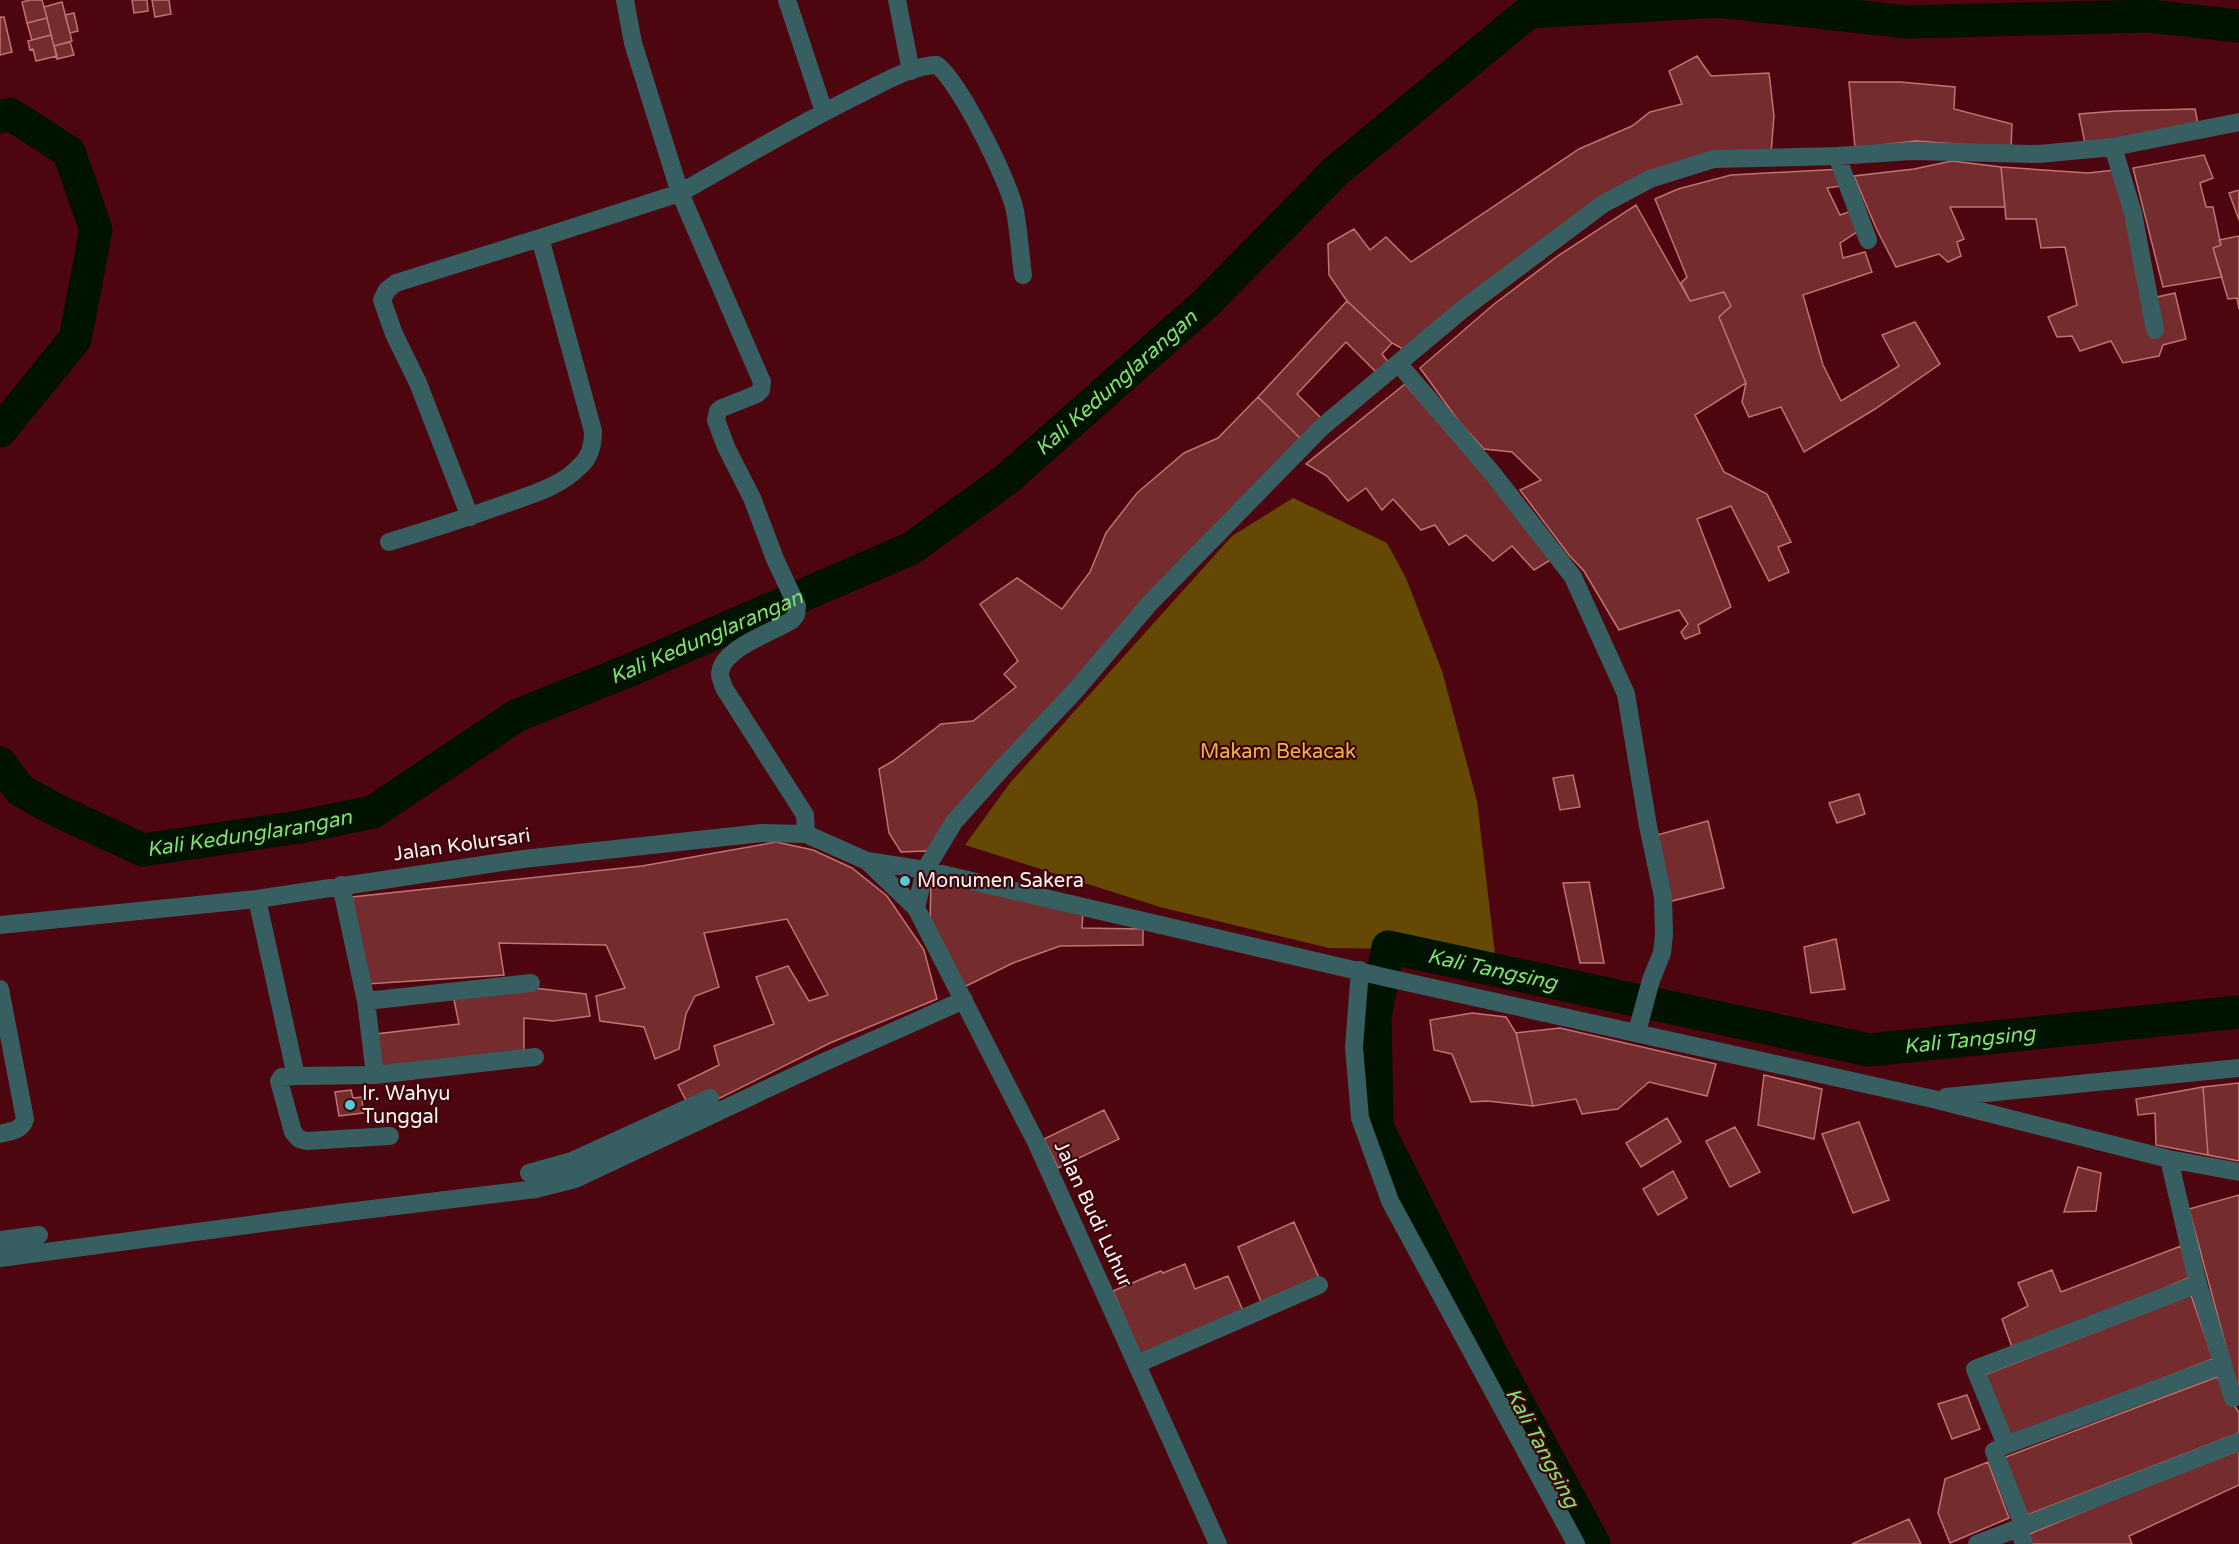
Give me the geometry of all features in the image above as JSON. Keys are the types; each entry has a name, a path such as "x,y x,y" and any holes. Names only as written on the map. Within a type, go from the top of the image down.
{"street":[{"path":"625,0 633,43 680,193 762,382 761,390 757,394 722,408 718,411 716,420 726,447 752,498 788,582 797,606 796,615 792,620 745,644 733,653 723,666 720,675 724,688 805,815 806,834"},
{"path":"787,0 824,112"},
{"path":"897,0 911,71"},
{"path":"470,517 418,383 394,334 381,300 387,290 396,283 680,193 824,112 886,81 926,65 937,65 951,80 994,156 1015,209 1023,275"},
{"path":"916,908 925,870 954,822 1075,691 1150,603 1322,427 1462,309 1603,204 1650,179 1714,159 1837,156 1912,151 2039,154 2113,147 2239,122"},
{"path":"2113,147 2135,221 2155,330"},
{"path":"1837,156 1868,240"},
{"path":"389,542 470,517 553,487 578,468 593,445 593,431 540,238"},
{"path":"1398,363 1493,474 1573,577 1626,694 1648,826 1663,897 1662,953 1647,993 1639,1024"},
{"name":"Jalan Kolursari","path":"0,925 257,899 523,859 762,833 806,834 867,861 925,870 1388,978 1639,1024 2169,1159 2239,1172"},
{"name":"Jalan Budi Luhur","path":"867,861 916,908 964,1000 1037,1144 1218,1544"},
{"path":"341,885 366,1001 375,1075"},
{"path":"257,899 296,1076"},
{"path":"1362,971 1354,1047 1360,1118 1390,1202 1576,1544"},
{"path":"366,1001 531,983"},
{"path":"0,989 25,1119 23,1125 17,1130 0,1134"},
{"path":"530,1173 618,1150 964,1000"},
{"path":"390,1136 308,1141 299,1139 293,1132 279,1081 282,1077 375,1075 535,1057"},
{"path":"1933,1099 2239,1068"},
{"path":"1,1246 351,1211 536,1189 575,1179 618,1150 711,1098"},
{"path":"2169,1159 2198,1284 2233,1398 2239,1396"},
{"path":"1,1246 39,1235"},
{"path":"2006,1445 1975,1369 2198,1284"},
{"path":"1137,1364 1319,1285"},
{"path":"2022,1532 1995,1451 2222,1365"},
{"path":"1977,1544 2022,1532 2239,1442"}],"green space":[{"name":"Makam Bekacak","path":"1293,498 1387,543 1406,578 1442,671 1477,801 1497,971 1393,949 1329,948 1160,907 965,845 1010,783 1232,536"}],"building":[{"path":"42,0 47,18 27,23 22,2"},
{"path":"132,0 147,0 148,11 134,13"},
{"path":"152,0 169,0 171,14 155,17"},
{"path":"62,2 72,41 54,46 44,7"},
{"path":"74,13 78,31 70,33 65,15"},
{"path":"0,17 4,17 12,52 0,55"},
{"path":"47,18 51,35 32,40 27,23"},
{"path":"51,35 57,56 36,61 28,41"},
{"path":"70,42 74,55 57,59 54,46"},
{"path":"1697,56 1711,76 1769,73 1774,116 1771,153 1650,179 1410,353 1392,343 1347,301 1329,275 1328,244 1354,229 1370,250 1386,237 1411,262 1579,149 1632,126 1650,112 1682,104 1669,71"},
{"path":"1849,82 1900,82 1955,87 1954,109 2012,124 2011,148 1916,141 1855,148"},
{"path":"2195,109 2199,129 2086,149 2079,114 2116,111"},
{"path":"2204,155 2213,178 2200,183 2206,207 2213,207 2221,245 2213,248 2222,277 2163,287 2133,168"},
{"path":"1952,161 2001,167 2005,207 1950,207 1964,239 1957,242 1961,256 1948,262 1939,254 1896,267 1876,228 1854,176 1914,169"},
{"path":"2001,167 2088,173 2124,169 2157,297 2175,293 2186,339 2163,345 2159,356 2123,363 2111,341 2080,351 2072,336 2057,337 2048,317 2077,305 2065,247 2041,248 2036,219 2006,219"},
{"path":"1842,169 1848,185 1827,188 1840,215 1857,209 1863,228 1840,243 1843,258 1865,252 1872,272 1803,295 1823,365 1841,401 1899,366 1882,335 1915,322 1940,364 1875,409 1804,452 1781,407 1749,417 1742,402 1746,383 1719,317 1731,306 1724,292 1690,301 1681,283 1687,277 1655,199 1678,189 1731,175"},
{"path":"2239,190 2239,220 2229,193"},
{"path":"1636,205 1690,301 1724,292 1731,306 1719,317 1746,383 1695,415 1724,472 1767,494 1791,542 1778,547 1789,572 1769,581 1731,506 1697,519 1731,607 1698,625 1700,633 1685,639 1681,632 1688,624 1679,610 1619,630 1584,571 1569,555 1520,490 1541,480 1512,452 1484,449 1460,423 1420,368 1493,305 1559,255"},
{"path":"2239,236 2239,309 2237,298 2228,299 2213,248 2221,245 2219,240"},
{"path":"1347,301 1392,343 1382,354 1393,368 1381,377 1346,342 1297,394 1321,418 1300,438 1258,397"},
{"path":"1405,384 1506,500 1552,559 1534,570 1512,546 1493,561 1466,535 1449,545 1435,525 1421,530 1393,499 1382,510 1366,488 1348,501 1327,476 1306,464"},
{"path":"1258,397 1300,438 954,822 939,853 901,852 889,833 879,769 941,724 973,721 1016,687 1004,674 1018,661 980,604 1017,578 1062,609 1090,572 1106,533 1137,493 1184,453 1218,438"},
{"path":"1573,775 1580,807 1560,810 1553,778"},
{"path":"1859,794 1865,814 1837,823 1829,803"},
{"path":"1708,821 1724,888 1668,902 1650,837"},
{"path":"776,842 813,850 852,868 887,896 924,950 937,999 830,1043 692,1112 678,1085 719,1065 714,1046 774,1024 756,977 788,966 809,1001 828,995 787,919 704,933 719,987 695,996 686,1014 679,1049 655,1059 644,1027 600,1021 596,996 625,988 606,945 499,943 504,975 367,984 352,897 642,866"},
{"path":"931,880 1083,912 1082,928 1143,929 1143,945 1060,946 1013,963 960,989 930,924"},
{"path":"1589,882 1604,963 1580,963 1563,883"},
{"path":"1836,939 1845,989 1811,993 1804,947"},
{"path":"525,987 586,994 590,1016 553,1021 524,1018 524,1053 379,1069 376,1034 459,1024 453,995"},
{"path":"1472,1013 1506,1017 1516,1033 1533,1106 1487,1101 1471,1102 1452,1054 1434,1050 1430,1020"},
{"path":"1560,1028 1716,1064 1707,1096 1649,1082 1618,1109 1582,1114 1576,1099 1533,1106 1516,1033"},
{"path":"1764,1075 1822,1089 1814,1139 1758,1125"},
{"path":"2239,1083 2239,1161 2208,1155 2203,1087"},
{"path":"2203,1087 2208,1155 2156,1145 2155,1113 2138,1115 2136,1099"},
{"name":"Ir. Wahyu Tunggal","path":"351,1090 353,1098 362,1097 363,1113 339,1116 335,1092"},
{"path":"1104,1110 1119,1139 1058,1168 1044,1139"},
{"path":"1667,1118 1681,1142 1641,1167 1626,1143"},
{"path":"1859,1122 1889,1200 1853,1213 1822,1134"},
{"path":"1735,1127 1760,1172 1730,1187 1706,1141"},
{"path":"2078,1167 2101,1173 2096,1211 2064,1212"},
{"path":"1673,1171 1687,1198 1658,1215 1643,1189"},
{"path":"2239,1195 2239,1388 2237,1388 2189,1209"},
{"path":"1294,1222 1320,1280 1262,1304 1238,1247"},
{"path":"2181,1246 2191,1277 2013,1350 2002,1319 2028,1306 2018,1283 2052,1270 2061,1292"},
{"path":"1185,1264 1195,1289 1228,1276 1244,1313 1141,1356 1113,1291 1161,1271 1163,1273"},
{"path":"2191,1295 2213,1359 2010,1437 1984,1375"},
{"path":"2217,1377 2239,1413 2239,1433 2027,1515 2003,1458"},
{"path":"1967,1395 1980,1429 1952,1439 1938,1404"},
{"path":"2239,1447 2239,1485 2129,1536 2132,1544 2031,1544 2027,1535"},
{"path":"1988,1462 2009,1518 1950,1543 1938,1513 1945,1479"},
{"path":"1909,1519 1921,1544 1852,1544"}],"waterway":[{"name":"Kali Kedunglarangan","path":"0,763 20,790 56,810 143,850 299,827 373,812 516,716 630,670 912,548 1008,478 1206,303 1336,171 1529,12 1719,1 1907,22 2149,16 2239,26"},
{"name":"Kali Kedunglarangan","path":"0,117 10,114 69,152 96,230 75,339 0,431"},
{"name":"Kali Tangsing","path":"1594,1544 1495,1361 1377,1127 1375,1017 1388,947 1869,1050 2239,1012"}],"place":[{"name":"Monumen Sakera","path":"905,881"},
{"name":"Ir. Wahyu Tunggal","path":"350,1105"}]}
